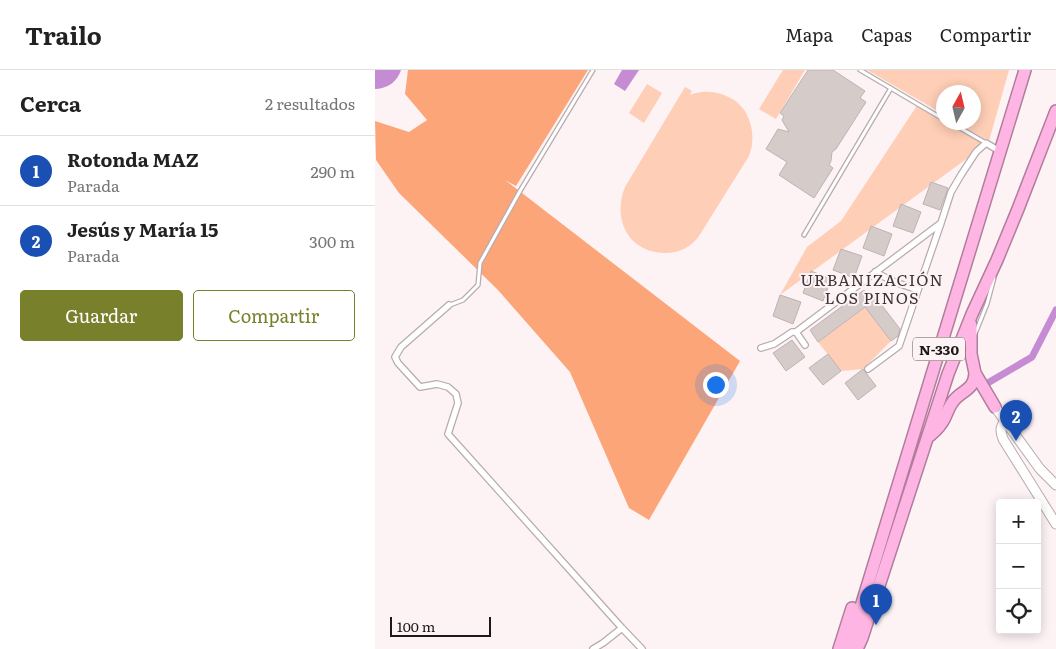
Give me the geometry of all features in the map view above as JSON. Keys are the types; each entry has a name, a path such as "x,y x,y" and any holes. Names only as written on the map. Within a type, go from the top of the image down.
{"highway":[{"path":"980,212 991,146 1019,70"},
{"name":"N-330","path":"848,649 980,212 1025,70"},
{"name":"N-330","path":"857,649 862,644 948,374 972,314 997,260 1055,115"},
{"path":"972,314 971,346 975,373 995,407"},
{"path":"965,393 973,384 975,373"},
{"path":"927,438 941,425 952,403 958,396 971,392 981,395 995,407"},
{"path":"839,649 885,508 897,485"}],"street":[{"path":"868,369 899,346 951,192 976,152 991,146"},
{"path":"761,348 774,344 792,332 796,332 941,223"},
{"path":"875,272 892,281 918,290"},
{"path":"449,305 401,347 395,357 398,363 420,387 437,384 447,387 456,394 457,403 448,434 642,649"},
{"path":"796,332 805,345"},
{"path":"995,407 1041,469 1056,485"},
{"path":"1005,421 1001,431 1003,439 1056,524"},
{"path":"593,649 622,628"}],"lane":[{"path":"449,305 463,300 478,285 480,263 593,70"},
{"path":"860,70 936,115"},
{"path":"804,235 891,88"},
{"path":"964,130 991,146"},
{"path":"971,346 991,290 997,260"}],"shaded area":[{"path":"375,70 401,70 391,84 375,89"},
{"path":"408,70 588,70 516,186 505,180 740,361 649,520 629,508 570,372 498,290 399,193 376,160 375,121 409,132 427,120 405,94"},
{"path":"622,70 639,70 625,91 614,84"},
{"path":"783,70 805,70 776,119 759,109"},
{"path":"867,70 1009,70 989,141 969,130 981,130 981,85 936,85 936,110"},
{"path":"647,84 662,93 644,123 629,113"},
{"path":"685,87 692,91 690,95 701,92 713,92 737,102 746,112 750,122 752,147 749,156 696,240 684,249 676,252 653,251 633,241 626,232 622,222 621,199 625,187"},
{"path":"918,104 936,115 936,130 963,130 986,143 780,295 807,247 841,221"},
{"path":"865,307 891,341 863,369 841,371 818,342"}],"building":[{"path":"808,70 833,70 865,91 860,98 866,102 836,149 832,152 829,165 833,168 814,198 779,175 787,162 766,149 778,129 789,132 782,120 784,116 780,113"},
{"path":"931,182 948,188 940,210 923,204"},
{"path":"901,204 921,212 913,233 893,226"},
{"path":"871,226 892,234 884,256 863,248"},
{"path":"841,249 862,256 854,278 833,270"},
{"path":"811,271 831,279 823,301 803,293"},
{"path":"864,290 870,298 874,295 900,329 898,336 891,341 865,307 818,342 810,330"},
{"path":"780,295 801,302 793,324 773,316"},
{"path":"792,340 805,357 786,371 773,353"},
{"path":"828,354 841,371 823,385 809,368"},
{"path":"863,369 876,386 858,400 845,383"}],"waterway":[{"path":"986,384 1032,357 1056,310"}],"place":[{"name":"Jesús y María 15","path":"1016,441"},
{"name":"Rotonda MAZ","path":"876,625"}],"district":[{"name":"URBANIZACIÓN LOS PINOS","path":"872,288"}]}
